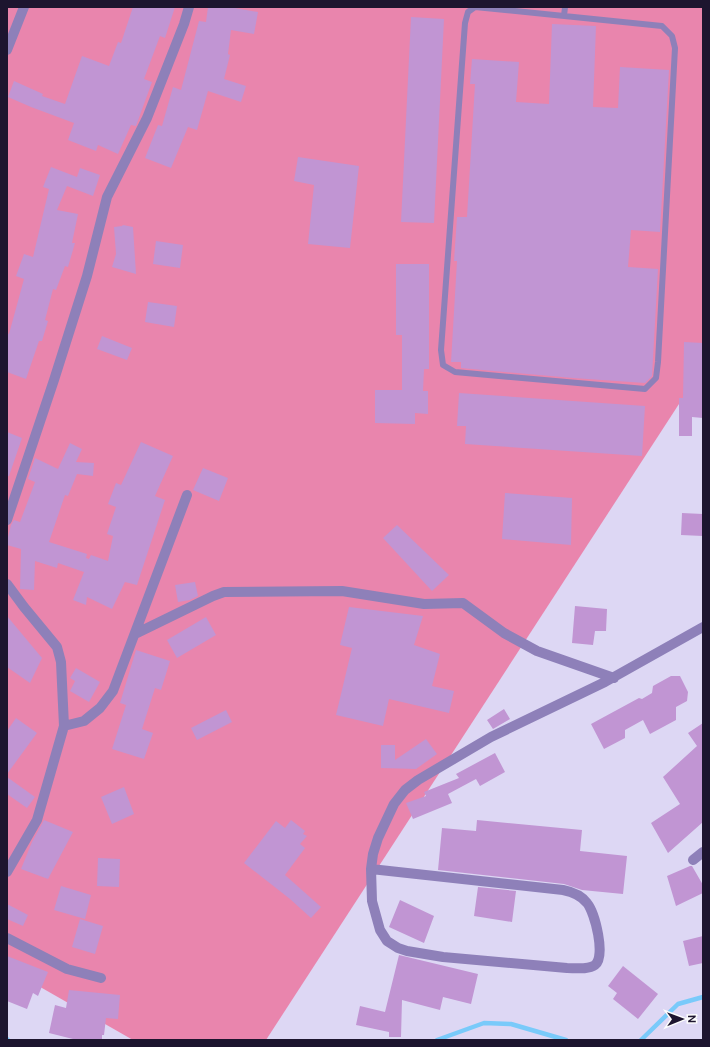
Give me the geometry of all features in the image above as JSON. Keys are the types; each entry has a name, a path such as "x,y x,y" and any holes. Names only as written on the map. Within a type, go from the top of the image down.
{"street":[{"path":"7,50 24,7"},
{"path":"7,520 87,276 107,197 147,118 184,24 189,7"},
{"path":"64,726 84,721 100,708 114,691 186,495"},
{"path":"7,584 57,647 61,662 64,726 37,820 7,872"},
{"path":"135,634 224,592 342,591 424,604 463,603 498,629 537,651 614,678"},
{"path":"371,869 573,892 587,903 595,917 599,954 597,962 594,965 590,967 567,968 443,957 398,948 387,941 380,930 372,901 371,869 378,838 394,804 405,790 418,780 491,737 614,678 703,627"},
{"path":"693,860 703,852"},
{"path":"7,938 67,969 101,978"}],"lane":[{"path":"475,7 662,26 672,36 675,48 658,362 656,378 645,389 455,372 443,365 441,350 465,23 468,12 475,7"},
{"path":"564,16 565,7"}],"shaded area":[{"path":"7,7 703,7 703,367 266,1040 133,1040 7,968"}],"building":[{"path":"133,7 175,7 165,38 160,36 144,79 152,82 136,126 131,125 118,154 98,145 96,151 68,140 74,123 8,97 14,81 43,94 42,96 65,104 82,56 109,66 118,42 121,43"},
{"path":"208,7 229,7 258,12 254,34 231,30 228,54 230,55 224,79 246,86 241,102 208,91 197,130 188,127 171,168 145,158 158,125 162,126 173,87 181,90 199,21 206,22"},
{"path":"411,17 444,19 434,223 401,222"},
{"path":"552,24 596,26 593,107 618,108 620,67 669,70 660,232 631,230 628,267 658,269 652,376 645,383 461,368 461,362 451,362 457,261 454,261 457,217 467,217 475,84 470,84 472,59 519,62 516,102 549,104"},
{"path":"298,157 359,166 350,248 308,244 314,185 294,181"},
{"path":"51,167 77,177 80,168 100,175 93,196 67,186 57,210 78,214 72,243 75,243 68,267 65,266 56,290 53,289 45,320 48,321 42,341 39,341 26,379 7,372 7,333 9,334 24,279 16,276 24,254 33,257 49,189 43,187"},
{"path":"123,225 133,227 136,274 112,267 116,254 114,227"},
{"path":"156,241 183,245 180,268 153,264"},
{"path":"396,264 429,264 429,369 424,369 423,391 428,391 428,414 415,413 415,424 375,423 375,390 402,390 402,335 396,335"},
{"path":"148,302 177,306 174,327 145,322"},
{"path":"102,336 132,348 127,360 97,349"},
{"path":"684,342 703,343 703,418 692,417 692,436 679,436 679,398 683,398"},
{"path":"459,393 645,406 642,456 465,444 466,426 457,426"},
{"path":"7,432 22,438 9,476 7,476"},
{"path":"141,442 173,456 155,496 165,500 137,585 125,582 112,609 87,597 86,605 73,600 84,572 58,563 57,568 35,561 34,590 20,589 21,549 7,545 7,541 11,525 14,520 20,522 35,482 28,479 35,458 58,469 70,443 82,449 76,462 94,463 93,476 77,474 68,496 65,495 49,542 87,554 86,558 89,559 91,555 108,561 113,536 107,534 116,507 108,504 116,483 121,485"},
{"path":"203,468 228,478 219,501 193,490"},
{"path":"505,493 572,498 571,545 502,539"},
{"path":"682,513 703,514 703,536 681,535"},
{"path":"397,525 449,575 432,591 383,538"},
{"path":"195,582 198,596 190,600 178,602 175,585"},
{"path":"575,606 607,609 606,631 595,631 593,645 572,643"},
{"path":"349,607 423,616 414,645 440,654 432,686 454,691 449,713 389,699 383,726 336,715 352,648 340,645"},
{"path":"7,616 42,658 30,683 7,667"},
{"path":"206,617 216,635 177,658 167,640"},
{"path":"136,650 170,661 161,690 155,688 142,729 153,733 144,759 112,749 126,705 120,703"},
{"path":"76,668 100,682 89,702 70,691 75,681 70,678"},
{"path":"671,676 680,676 688,692 687,701 676,707 676,720 650,734 643,720 625,730 625,738 604,749 591,724 639,698 642,699 652,693 653,686"},
{"path":"504,709 510,719 493,729 487,720"},
{"path":"226,710 232,722 197,740 191,728"},
{"path":"16,718 37,733 7,774 7,731"},
{"path":"703,723 703,822 668,853 651,823 680,804 663,777 697,746 688,733"},
{"path":"426,739 437,754 416,769 381,768 381,745 395,745 395,760"},
{"path":"495,753 505,772 480,786 476,779 448,794 452,803 413,819 406,803 426,796 424,792 459,778 456,774"},
{"path":"7,777 35,797 27,808 7,794"},
{"path":"124,787 134,814 112,824 101,797"},
{"path":"44,820 73,832 48,879 21,869 32,842"},
{"path":"291,820 305,831 303,834 307,836 300,844 305,848 285,875 321,907 311,918 290,899 244,863 276,821 285,828"},
{"path":"477,820 582,830 580,851 627,856 623,894 582,890 564,884 438,870 442,828 476,831"},
{"path":"98,858 120,859 119,887 97,886"},
{"path":"692,866 703,885 703,893 676,906 667,876"},
{"path":"61,886 91,895 85,919 54,910"},
{"path":"478,887 516,891 512,922 474,916"},
{"path":"400,900 434,916 424,943 389,927"},
{"path":"7,904 28,915 23,926 7,919"},
{"path":"80,919 103,926 95,954 72,947"},
{"path":"703,936 703,963 689,966 683,941"},
{"path":"399,955 478,974 471,1004 443,997 440,1010 402,1000 401,1037 389,1037 389,1032 356,1025 360,1006 385,1012"},
{"path":"7,956 48,972 38,996 33,993 27,1009 7,1001"},
{"path":"623,966 658,994 638,1019 613,999 617,993 608,986"},
{"path":"69,990 120,995 118,1019 106,1018 102,1040 73,1040 49,1033 55,1005 66,1008"}],"waterway":[{"path":"641,1040 678,1004 703,997"},
{"path":"437,1040 484,1023 511,1024 566,1040"}]}
